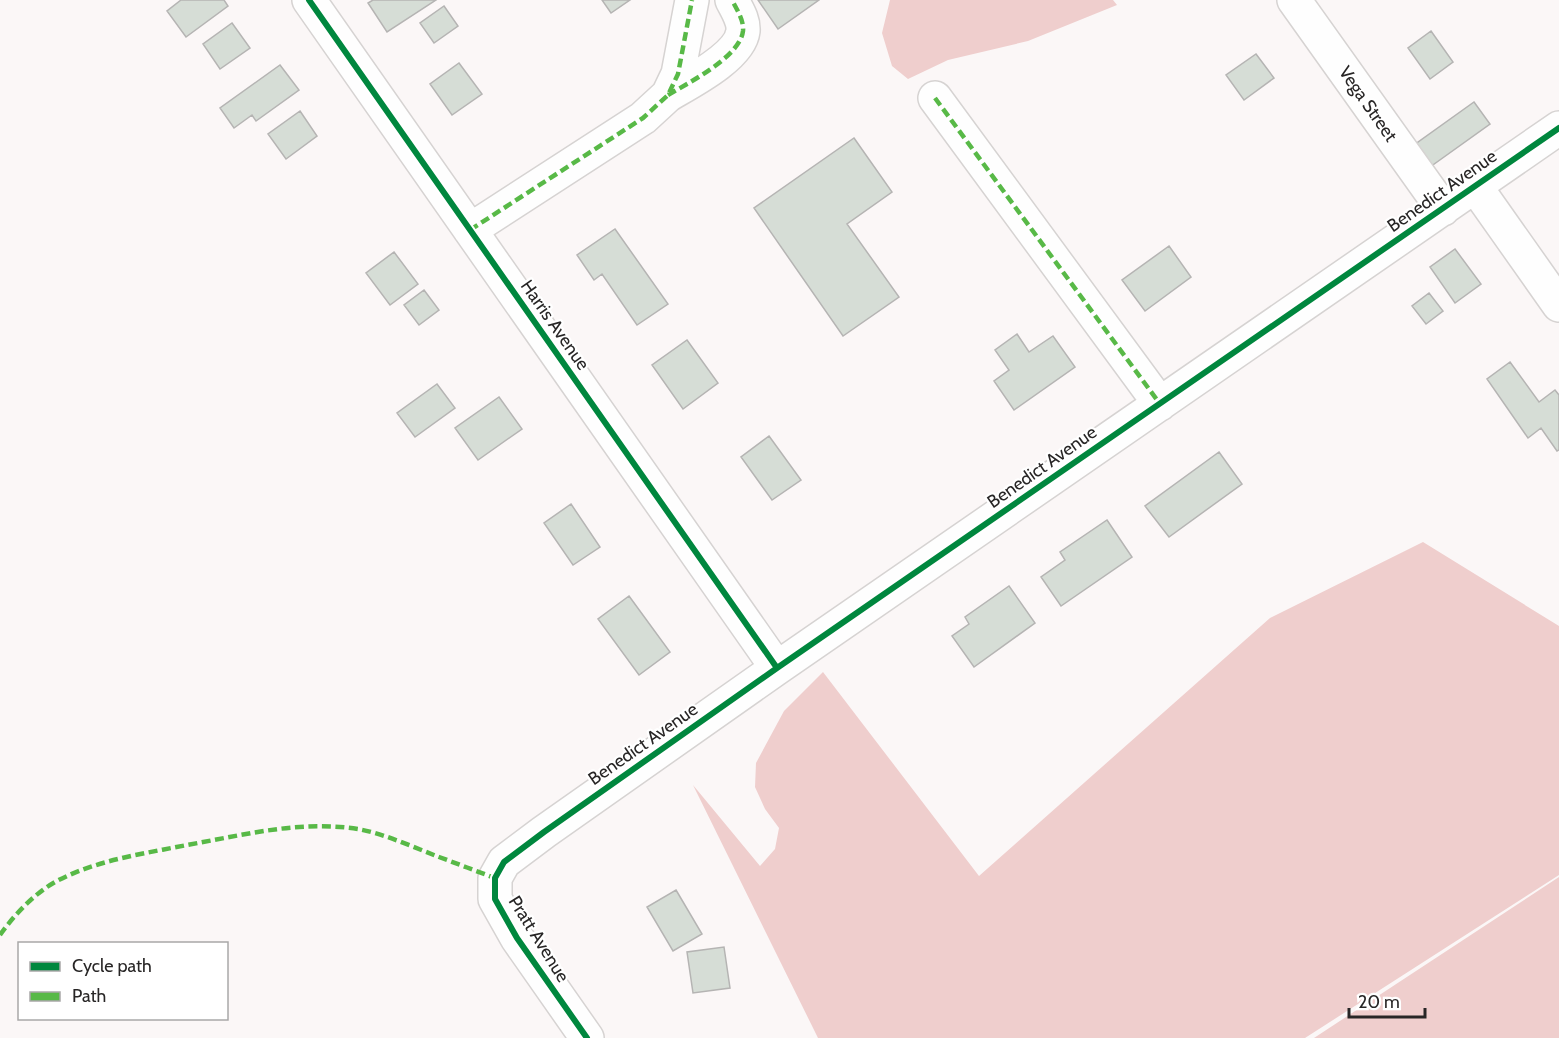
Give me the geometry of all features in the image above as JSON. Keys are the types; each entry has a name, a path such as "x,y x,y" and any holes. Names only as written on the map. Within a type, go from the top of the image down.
{"street":[{"name":"Harris Avenue","path":"309,0 777,668"},
{"path":"668,95 678,74 692,0"},
{"path":"470,230 643,118 668,95 698,77 737,46 743,32 741,17 732,0"},
{"name":"Vega Street","path":"1294,0 1443,209"},
{"path":"935,98 1160,404"},
{"name":"Benedict Avenue","path":"544,832 777,668 1559,128"},
{"path":"1475,186 1559,305"},
{"name":"Pratt Avenue","path":"544,832 504,862 495,878 495,899 517,938 587,1038"}],"shaded area":[{"path":"890,0 1113,0 1117,5 1028,41 948,60 908,79 892,66 882,33"},
{"path":"1423,542 1559,626 1559,875 1305,1038 818,1038 693,785 760,866 775,849 779,828 765,809 755,787 756,763 784,711 823,672 979,876 1270,618"},
{"path":"1559,877 1559,1038 1314,1038"}],"building":[{"path":"181,0 224,0 228,6 186,37 167,11"},
{"path":"373,0 436,0 387,32 368,3"},
{"path":"602,0 630,0 611,13"},
{"path":"758,0 819,0 778,29"},
{"path":"444,6 458,26 434,43 420,23"},
{"path":"232,23 250,48 220,69 203,44"},
{"path":"1431,31 1453,62 1430,79 1408,48"},
{"path":"1256,54 1274,78 1244,100 1226,75"},
{"path":"459,63 482,94 452,115 430,84"},
{"path":"280,65 299,90 256,121 252,115 234,128 220,108"},
{"path":"1474,102 1490,124 1430,167 1414,145"},
{"path":"300,111 317,136 286,159 268,134"},
{"path":"854,138 892,192 847,224 899,297 843,336 754,208"},
{"path":"615,229 668,304 637,325 602,274 594,280 577,255"},
{"path":"1169,246 1191,277 1145,311 1122,280"},
{"path":"1455,249 1481,284 1455,303 1430,267"},
{"path":"394,252 418,284 390,305 366,273"},
{"path":"424,290 439,310 419,325 404,305"},
{"path":"1429,293 1443,311 1426,324 1412,306"},
{"path":"1017,334 1029,352 1053,336 1075,367 1014,410 994,381 1009,370 995,350"},
{"path":"687,340 718,383 683,409 652,365"},
{"path":"1510,362 1539,402 1555,390 1559,395 1559,450 1557,451 1541,428 1528,438 1487,379"},
{"path":"437,384 455,408 415,437 397,413"},
{"path":"499,397 522,429 478,460 455,428"},
{"path":"769,436 801,480 772,500 741,457"},
{"path":"1219,452 1242,484 1169,537 1145,506"},
{"path":"571,504 600,547 573,565 544,523"},
{"path":"1107,520 1132,557 1061,606 1041,577 1065,560 1060,552"},
{"path":"1009,586 1035,623 974,667 952,636 969,624 965,617"},
{"path":"629,596 670,652 639,675 598,619"},
{"path":"676,890 702,934 673,951 647,907"},
{"path":"724,947 730,988 693,993 687,952"}],"marked path":[{"path":"470,230 643,118 668,95 678,74 692,0"},
{"path":"668,95 723,60 740,41 743,31 742,23 732,0"},
{"path":"935,98 1160,404"},
{"path":"0,935 32,899 55,882 87,868 136,855 293,827 336,827 368,831 495,878"}],"cycle path":[{"path":"309,0 777,668"},
{"path":"587,1038 517,938 495,899 495,878 504,862 777,668 1559,128"}]}
